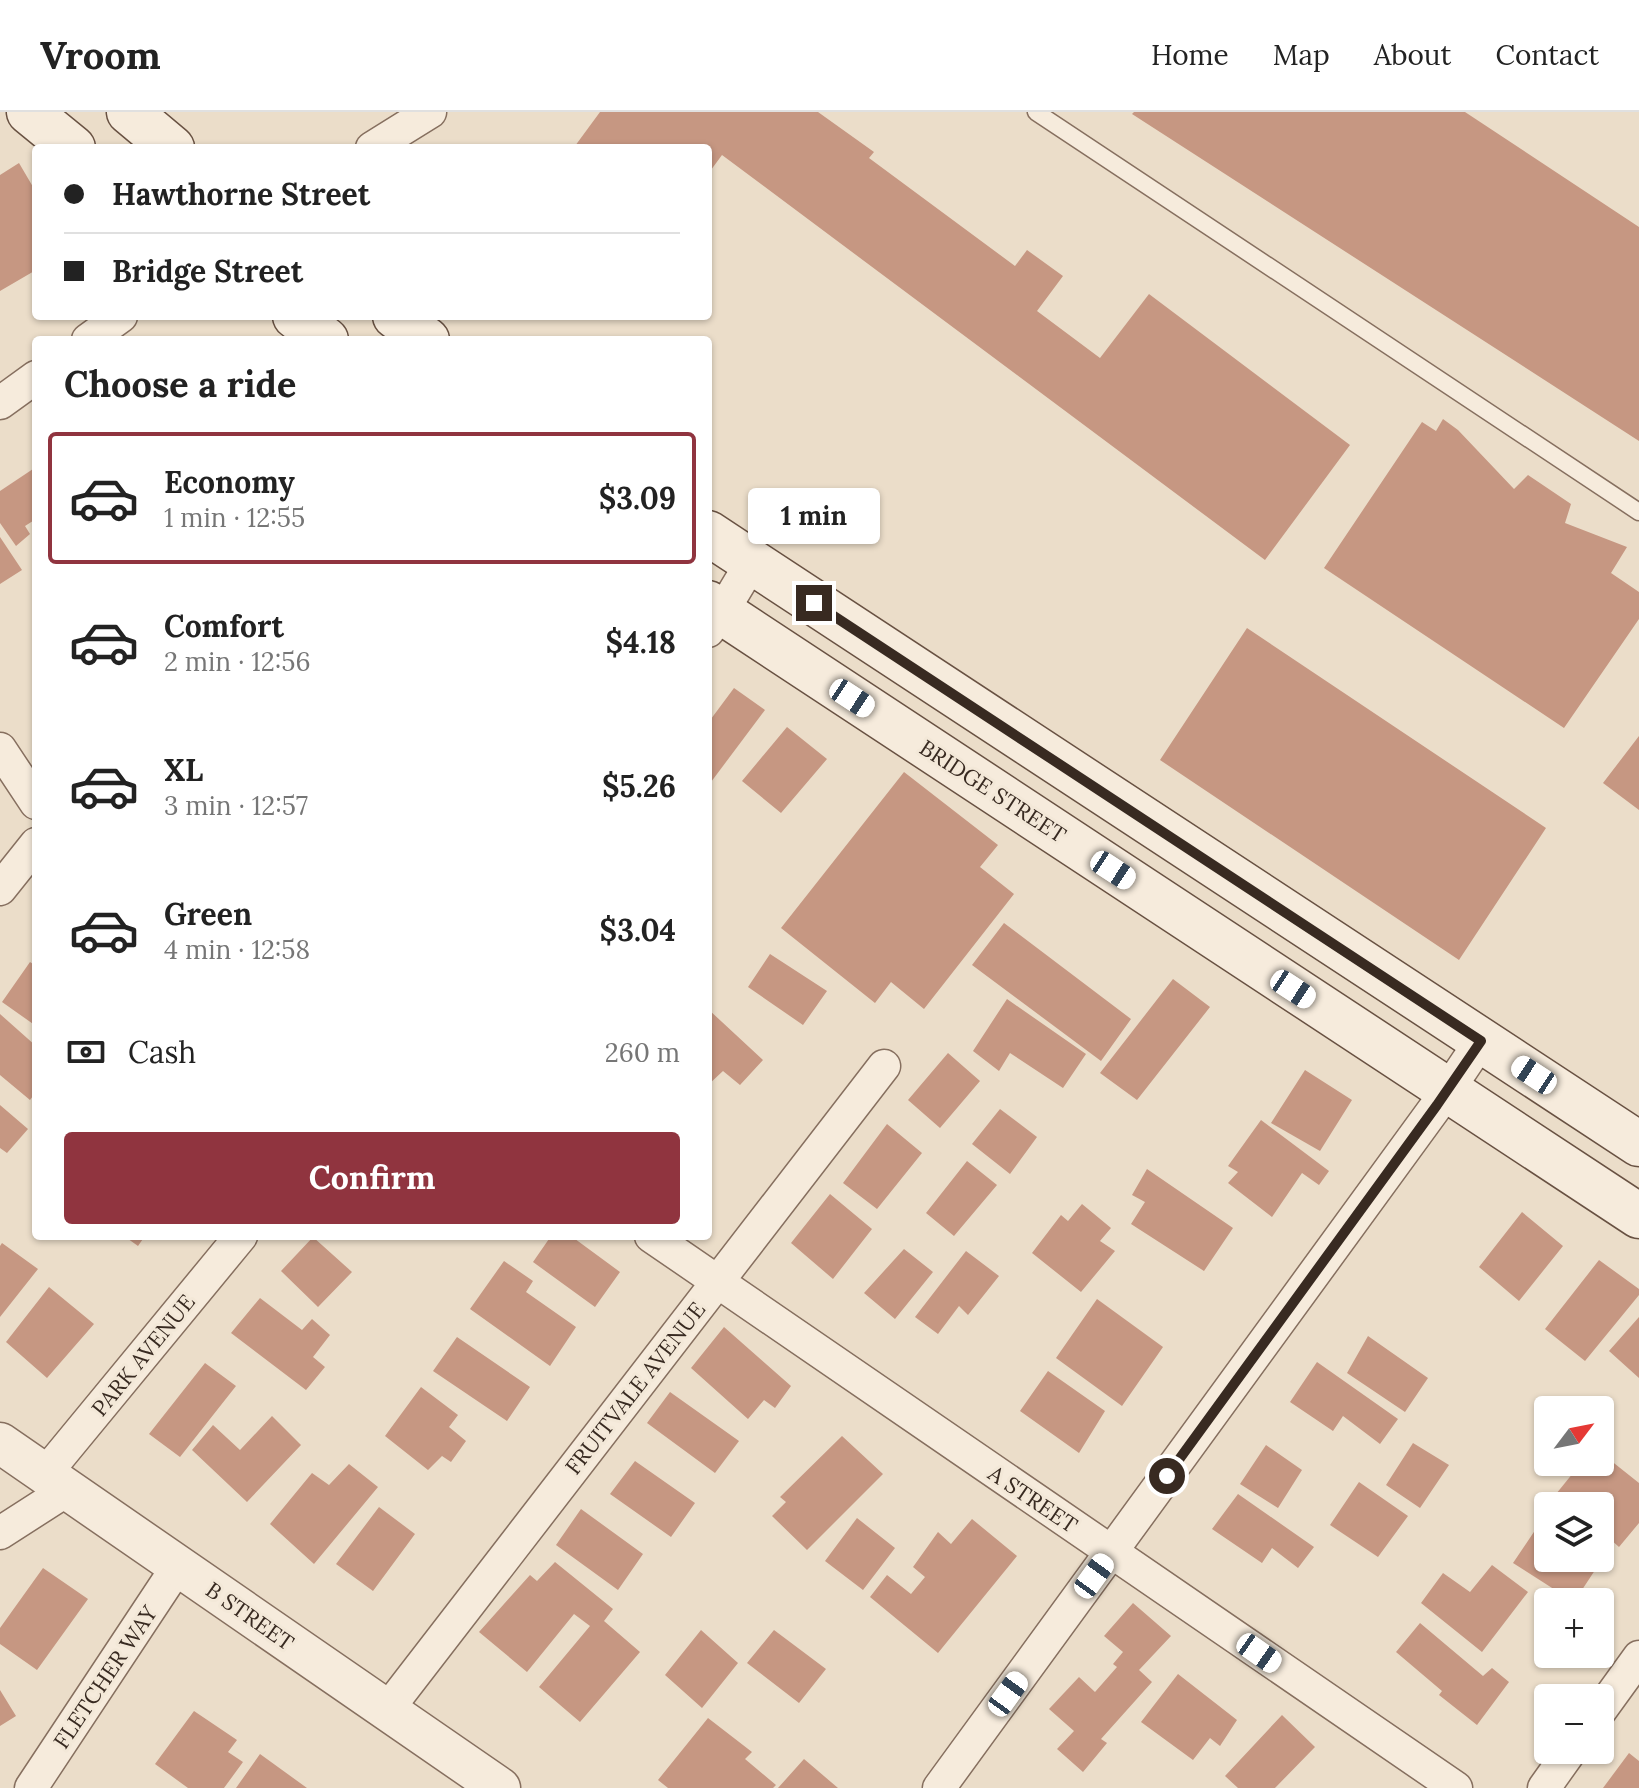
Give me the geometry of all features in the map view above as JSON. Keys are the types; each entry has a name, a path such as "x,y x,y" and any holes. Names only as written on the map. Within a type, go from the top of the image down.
{"main road":[{"path":"29,112 68,144"},
{"path":"129,112 167,144"},
{"path":"300,320 321,336"},
{"path":"400,320 422,336"},
{"path":"712,536 1639,1144"},
{"name":"BRIDGE STREET","path":"713,615 1639,1216"}],"street":[{"path":"378,144 427,113"},
{"path":"94,336 116,320"},
{"path":"0,403 32,380"},
{"path":"713,615 752,562"},
{"path":"0,749 32,797"},
{"path":"0,889 32,849"},
{"path":"939,1788 1481,1041"},
{"name":"FRUITVALE AVENUE","path":"387,1710 884,1066"},
{"name":"PARK AVENUE","path":"0,1533 56,1482 238,1240"},
{"name":"A STREET","path":"657,1240 1456,1788"},
{"name":"B STREET","path":"0,1443 500,1788"},
{"name":"FLETCHER WAY","path":"31,1788 178,1566"},
{"path":"1614,1692 1639,1657"},
{"path":"1544,1788 1561,1764"}],"lane":[{"path":"1036,112 1639,512"}],"building":[{"path":"600,112 818,112 874,152 869,158 1015,266 1027,250 1063,276 1037,311 1100,358 1149,294 1350,445 1265,560 722,155 712,169 712,144 576,144"},
{"path":"1465,112 1639,227 1639,441 1132,114"},
{"path":"19,163 32,185 32,272 0,291 0,175"},
{"path":"1443,419 1458,430 1514,489 1528,475 1571,504 1565,523 1627,547 1611,573 1639,592 1639,619 1564,728 1324,568 1422,422 1436,431"},
{"path":"32,470 32,522 25,526 30,534 16,546 0,523 0,491"},
{"path":"0,537 22,570 0,584"},
{"path":"1247,628 1546,828 1459,960 1160,760"},
{"path":"734,688 765,710 712,781 712,718"},
{"path":"787,727 827,759 781,813 742,781"},
{"path":"1639,736 1639,810 1603,783"},
{"path":"904,772 998,845 980,867 1014,894 924,1009 891,982 875,1003 781,928"},
{"path":"1004,923 1131,1019 1101,1061 972,965"},
{"path":"770,954 827,991 803,1025 748,987"},
{"path":"30,962 32,963 32,1023 2,1002"},
{"path":"1173,979 1210,1007 1137,1100 1100,1073"},
{"path":"1007,999 1086,1054 1063,1088 1010,1053 999,1071 973,1051"},
{"path":"712,1013 763,1060 740,1085 723,1071 712,1081"},
{"path":"0,1014 32,1042 30,1100 0,1075"},
{"path":"948,1053 980,1081 940,1128 908,1100"},
{"path":"1305,1070 1352,1100 1320,1151 1271,1123"},
{"path":"0,1105 28,1129 7,1153 0,1148"},
{"path":"1000,1109 1037,1137 1010,1174 972,1144"},
{"path":"1261,1120 1329,1171 1319,1185 1302,1173 1272,1217 1228,1183 1238,1172 1228,1166"},
{"path":"887,1124 922,1153 877,1209 843,1183"},
{"path":"967,1161 997,1185 954,1236 926,1213"},
{"path":"1147,1169 1233,1228 1204,1271 1131,1224 1145,1202 1132,1195"},
{"path":"830,1194 872,1229 833,1279 791,1243"},
{"path":"1082,1204 1111,1228 1100,1241 1115,1251 1081,1292 1032,1253 1061,1215 1068,1221"},
{"path":"1522,1212 1563,1246 1519,1301 1479,1267"},
{"path":"310,1240 316,1240 352,1272 318,1307 281,1271"},
{"path":"548,1240 576,1240 620,1272 595,1307 533,1262"},
{"path":"2,1243 38,1269 0,1317 0,1246"},
{"path":"904,1249 933,1272 895,1319 864,1293"},
{"path":"966,1251 999,1276 968,1315 959,1306 938,1334 915,1317"},
{"path":"1599,1260 1639,1289 1639,1295 1585,1361 1545,1329"},
{"path":"504,1261 533,1281 526,1292 576,1327 550,1366 470,1309"},
{"path":"49,1287 94,1324 47,1378 6,1342"},
{"path":"260,1298 302,1330 312,1319 330,1335 313,1357 325,1367 306,1390 231,1333"},
{"path":"1097,1299 1163,1347 1122,1406 1056,1358"},
{"path":"1639,1317 1639,1378 1609,1351"},
{"path":"724,1327 791,1386 775,1408 764,1400 748,1419 691,1368"},
{"path":"1368,1336 1428,1378 1405,1412 1347,1373"},
{"path":"457,1337 530,1387 507,1421 433,1371"},
{"path":"1317,1362 1398,1419 1380,1444 1343,1416 1333,1431 1290,1402"},
{"path":"205,1363 236,1386 180,1457 149,1434"},
{"path":"1048,1371 1105,1411 1079,1453 1020,1411"},
{"path":"421,1387 458,1415 449,1427 466,1441 451,1462 442,1456 428,1470 385,1436"},
{"path":"670,1392 739,1441 715,1473 647,1423"},
{"path":"272,1416 301,1445 247,1502 192,1450 213,1425 240,1450"},
{"path":"842,1436 883,1474 807,1550 772,1516 786,1502 780,1497"},
{"path":"1413,1443 1449,1465 1420,1508 1386,1485"},
{"path":"1266,1445 1302,1470 1278,1508 1240,1484"},
{"path":"635,1461 695,1503 671,1537 610,1494"},
{"path":"1614,1463 1639,1483 1639,1523 1619,1547 1614,1543 1614,1492 1558,1492 1571,1476 1614,1476"},
{"path":"349,1464 378,1487 314,1564 270,1524 312,1473 329,1485"},
{"path":"1359,1482 1408,1516 1378,1557 1330,1525"},
{"path":"1238,1494 1314,1547 1298,1568 1272,1548 1262,1563 1212,1529"},
{"path":"379,1507 415,1534 373,1591 336,1564"},
{"path":"581,1509 643,1554 618,1590 556,1545"},
{"path":"857,1518 895,1548 863,1590 825,1561"},
{"path":"972,1519 1017,1556 938,1653 870,1597 887,1575 911,1594 925,1577 913,1567 938,1532 951,1544"},
{"path":"1534,1532 1534,1572 1594,1572 1583,1588 1552,1588 1513,1563"},
{"path":"555,1562 613,1609 604,1621 640,1652 580,1722 539,1687 590,1626 574,1614 527,1672 479,1632 530,1575 537,1581"},
{"path":"1492,1565 1528,1592 1482,1652 1421,1603 1443,1573 1470,1592"},
{"path":"43,1568 88,1599 37,1670 0,1644 0,1628"},
{"path":"1133,1603 1171,1636 1139,1670 1152,1682 1101,1739 1107,1743 1083,1772 1057,1749 1074,1731 1049,1709 1079,1677 1095,1692 1117,1667 1113,1664 1123,1652 1104,1636"},
{"path":"1420,1623 1483,1676 1492,1668 1509,1682 1477,1725 1439,1695 1442,1691 1396,1652"},
{"path":"701,1630 738,1663 702,1708 665,1675"},
{"path":"774,1630 826,1669 799,1703 747,1663"},
{"path":"1178,1674 1237,1720 1220,1746 1210,1738 1193,1760 1141,1722"},
{"path":"0,1690 16,1716 0,1726"},
{"path":"194,1711 237,1740 228,1752 243,1762 224,1788 188,1788 155,1764"},
{"path":"1282,1715 1315,1747 1275,1788 1238,1788 1225,1776"},
{"path":"708,1718 752,1752 745,1759 776,1785 773,1788 668,1788 658,1780"},
{"path":"1629,1753 1639,1761 1639,1788 1603,1788"},
{"path":"260,1754 307,1788 236,1788"},
{"path":"804,1759 838,1788 778,1788"}],"route":[{"path":"814,603 1481,1041 1167,1476"}]}
